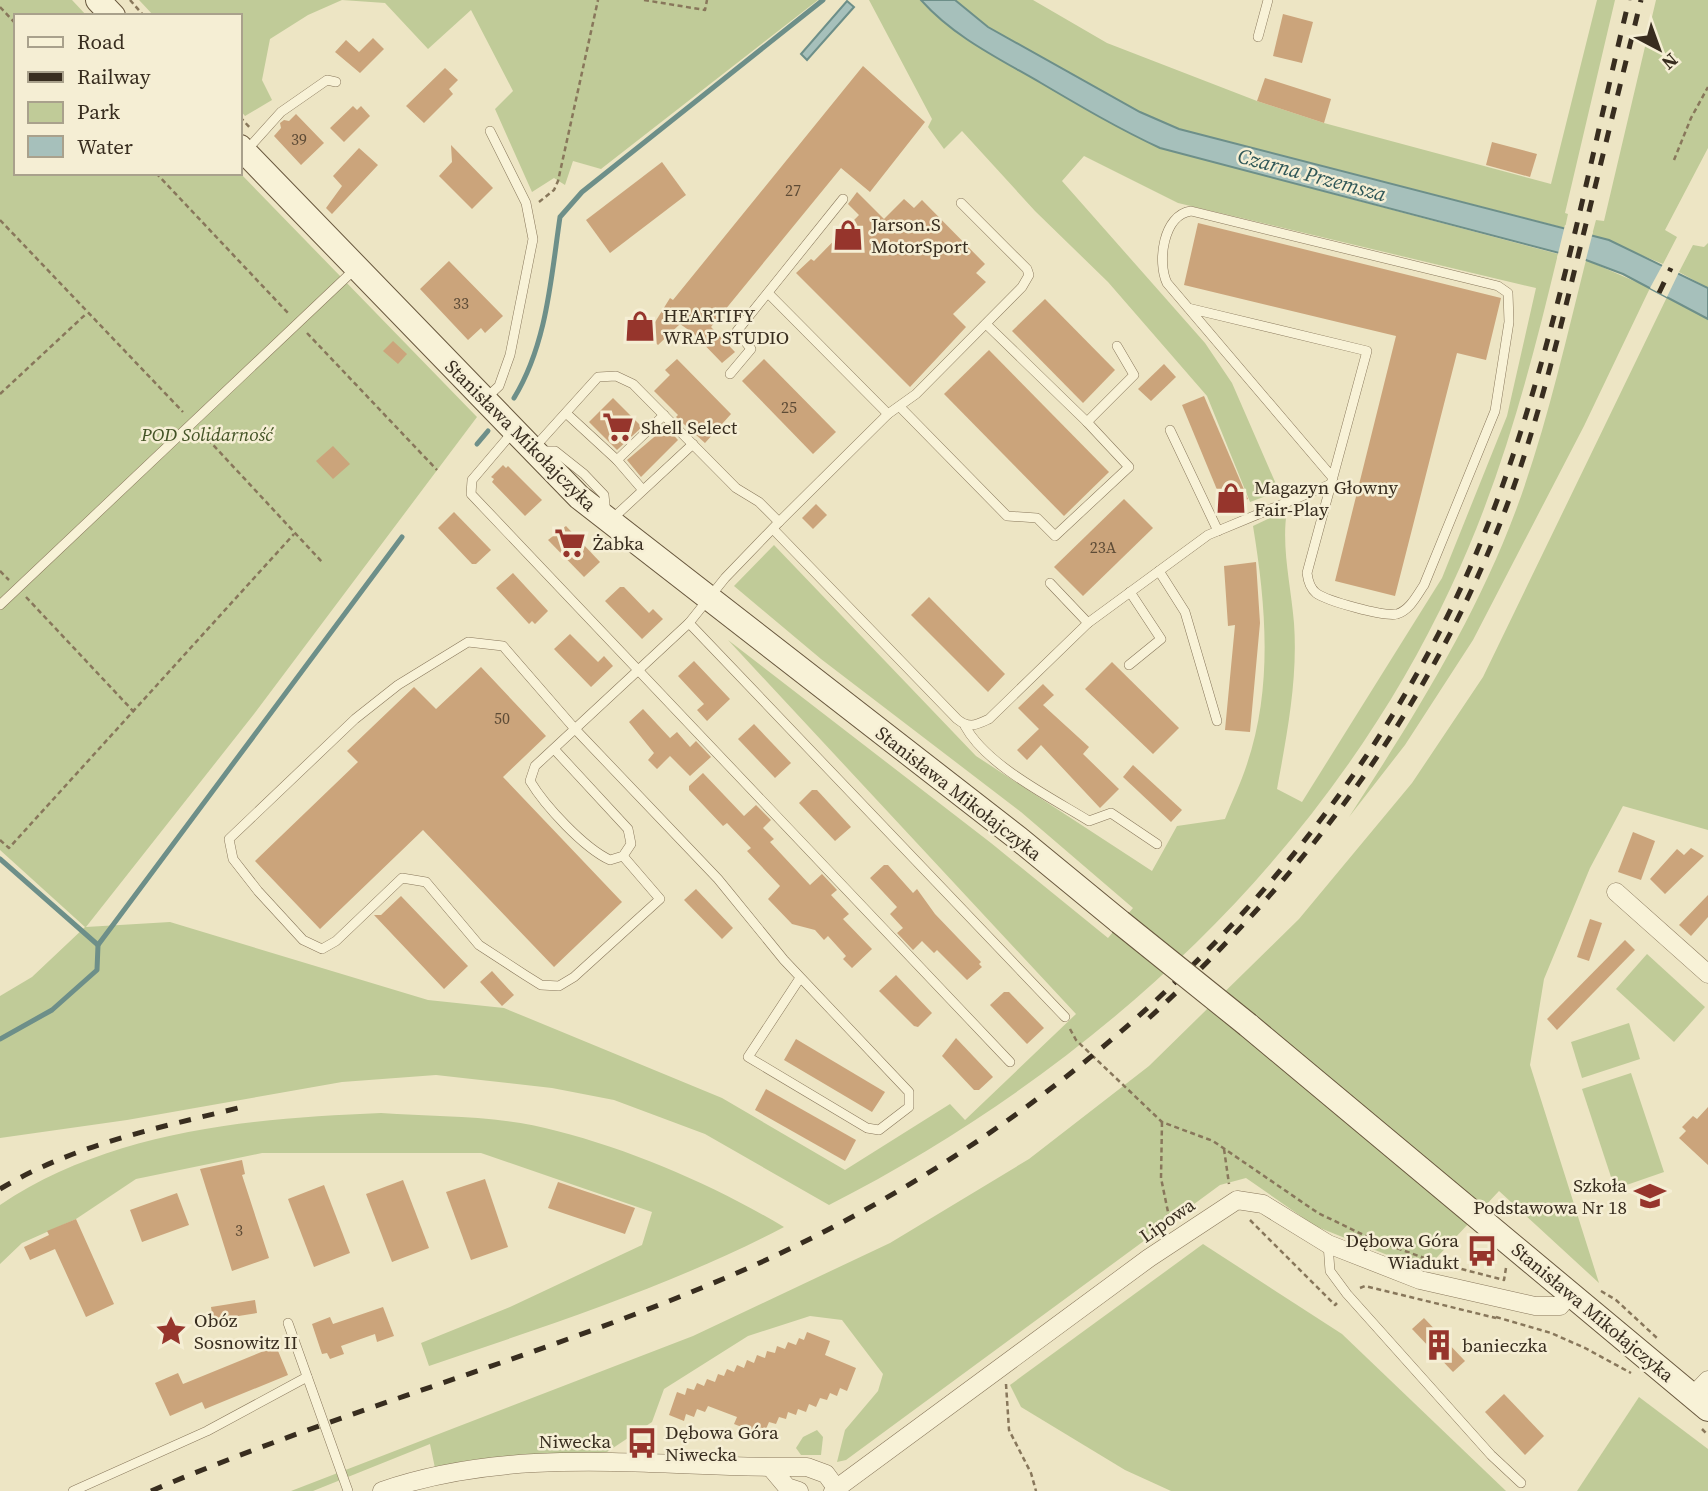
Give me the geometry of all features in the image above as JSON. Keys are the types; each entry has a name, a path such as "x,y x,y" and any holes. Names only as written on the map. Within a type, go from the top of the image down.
{"street":[{"path":"98,0 111,14"},
{"name":"Stanisława Mikołajczyka","path":"242,150 532,451 608,520 1019,839 1248,1025 1702,1403"},
{"path":"1616,892 1708,974"},
{"path":"1239,1205 1263,1203 1328,1244 1420,1280 1551,1307 1560,1306 1570,1294"},
{"name":"Lipowa","path":"835,1490 1000,1380 1219,1209 1239,1205"},
{"name":"Niwecka","path":"382,1491 465,1469 519,1462 807,1467 826,1474 835,1490"},
{"path":"771,1468 791,1490"}],"lane":[{"path":"1258,37 1268,0"},
{"path":"242,150 281,112 327,80 336,82"},
{"path":"484,401 499,387 517,324 533,239 527,210 490,131"},
{"path":"730,373 751,349 737,331 843,199"},
{"path":"554,749 628,829 631,844 623,856 610,860 596,854 537,793 530,781 535,766 689,623 711,599 725,578 776,526 888,414 900,407 1022,287 1029,275 1027,269 961,203"},
{"path":"1188,308 1367,351 1332,481 1307,573 1311,589 1324,598 1385,614 1398,614 1409,607 1424,585 1495,411 1509,322 1508,293 1498,286 1191,211 1182,212 1173,221 1160,259 1161,271 1167,283 1332,481"},
{"path":"0,605 356,267"},
{"path":"768,293 888,414"},
{"path":"900,407 1007,516 1037,518 1055,536 1129,467 1087,422 986,324"},
{"path":"1087,422 1134,375 1118,346"},
{"path":"532,451 598,377 616,376 634,384 736,488 759,502 776,526 965,726 974,742 1002,764 1088,821 1111,813 1157,844"},
{"path":"567,414 617,460 642,489"},
{"path":"617,460 664,415"},
{"path":"1170,430 1218,531"},
{"path":"514,432 472,480 471,494 1010,1062"},
{"path":"608,520 692,444"},
{"path":"965,726 975,726 989,719 1088,623 1218,531 1332,481"},
{"path":"1159,571 1185,612 1217,721"},
{"path":"1051,583 1088,623"},
{"path":"1129,665 1161,639 1130,592"},
{"path":"689,623 1065,1017"},
{"path":"623,856 660,899 575,977 559,986 541,985 480,945 426,882 417,878 402,878 336,941 322,949 303,940 233,859 229,839 355,719 398,685 468,642 503,646 575,729 718,879 800,978 909,1092 909,1107 879,1130 867,1128 748,1058 800,978"},
{"path":"1328,1244 1330,1271 1347,1294 1492,1455 1521,1483"},
{"path":"288,1323 348,1491"},
{"path":"73,1491 207,1431 307,1377"}],"path":[{"path":"130,0 142,14"},
{"path":"527,210 554,190 558,181 598,0"},
{"path":"643,0 705,10 707,0"},
{"path":"0,7 14,22"},
{"path":"1674,160 1690,118 1708,87"},
{"path":"0,219 322,562"},
{"path":"0,394 89,313"},
{"path":"0,840 9,848 294,534"},
{"path":"0,571 134,712"},
{"path":"1065,1017 1076,1040 1162,1122 1213,1141 1318,1213 1373,1239 1438,1263 1504,1280"},
{"path":"1162,1122 1161,1178 1168,1212 1162,1229"},
{"path":"1224,1149 1230,1185 1239,1205 1335,1305 1347,1294 1365,1286 1496,1318 1562,1338 1632,1374"},
{"path":"1496,1318 1506,1268"},
{"path":"1000,1380 1009,1430 1031,1473 1036,1491"},
{"path":"1702,1403 1708,1435"}],"green space":[{"name":"POD Solidarność","path":"0,0 72,0 85,14 14,14 14,175 242,175 477,417 254,714 86,927 170,922 428,1000 504,1008 722,1098 845,1170 950,1104 965,1120 1076,1014 728,640 991,843 1108,938 1133,908 1021,812 821,659 734,586 774,545 976,756 1152,871 1177,826 1225,819 1247,764 1261,705 1265,646 1253,526 1287,510 1286,552 1295,644 1291,706 1277,789 1302,802 1442,578 1507,416 1536,288 1178,203 1084,156 1062,181 1205,343 1232,383 1279,491 1250,502 1207,396 1108,282 1035,211 962,131 944,149 928,127 932,119 869,0 921,0 948,25 977,46 1100,117 1160,148 1558,254 1513,423 1469,547 1399,686 1338,779 1268,866 1192,947 1109,1022 1020,1090 926,1151 829,1205 705,1134 614,1100 552,1088 436,1075 342,1082 127,1120 0,1138 0,996 32,977 85,927 0,850"},
{"path":"139,0 342,0 308,15 270,39 262,80 272,100 245,116 242,112 242,14 152,14"},
{"path":"342,0 818,0 601,169 573,161 565,185 554,178 532,192 495,109 513,91 471,10 428,49 385,3"},
{"path":"955,0 1033,0 1107,43 1257,101 1324,123 1551,184 1597,0 1615,0 1565,213 1568,214 1565,228 1179,129 1140,112 988,27"},
{"path":"1656,0 1708,0 1708,148 1665,230 1677,237 1663,264 1592,235 1596,220 1604,221"},
{"path":"1708,243 1708,288 1679,272 1693,245 1704,247"},
{"path":"1586,260 1650,288 1584,426 1473,640 1405,745 1349,817 1441,668 1500,551 1537,449"},
{"path":"1667,297 1708,319 1708,830 1623,806 1590,868 1544,979 1530,1065 1599,1283 1499,1191 1425,1270 1315,1226 1246,1178 1220,1185 846,1460 837,1462 845,1430 878,1391 883,1374 842,1320 810,1316 748,1336 664,1389 652,1422 607,1452 435,1468 430,1444 313,1491 291,1491 693,1336 890,1243 1029,1159 1149,1066 1299,919 1412,783 1483,677"},
{"path":"1647,954 1705,1007 1674,1042 1616,989"},
{"path":"1629,1023 1640,1059 1582,1078 1571,1042"},
{"path":"1631,1073 1664,1172 1615,1189 1582,1089"},
{"path":"381,1113 514,1122 586,1139 674,1171 784,1227 654,1286 429,1366 421,1343 510,1307 642,1245 652,1212 481,1153 262,1153 136,1179 76,1219 22,1243 0,1264 0,1205 43,1180 88,1160 183,1133 283,1119"},
{"path":"1203,1244 1342,1334 1506,1491 1171,1491 1125,1470 1021,1407 1010,1385"},
{"path":"1639,1397 1708,1449 1708,1491 1577,1491"},
{"path":"817,1430 823,1437 821,1455 801,1455 796,1448 803,1437"}],"water":[{"name":"Czarna Przemsza","path":"921,0 955,0 988,27 1140,112 1179,129 1609,240 1708,288 1708,319 1623,274 1586,260 1160,148 1100,117 977,46 948,25"},
{"path":"847,1 854,7 807,60 801,54"}],"pier":[{"path":"1565,225 1593,232 1585,263 1557,258"},
{"path":"1663,264 1679,272 1667,297 1650,288"}],"building":[{"path":"1283,14 1313,22 1302,63 1273,56"},
{"path":"373,38 384,49 360,73 335,52 346,40 359,52"},
{"path":"863,66 925,122 870,192 841,168 711,327 735,352 722,363 693,333 680,324 658,345 651,338 645,343 627,325 638,313 652,327 670,298 673,300"},
{"path":"445,68 458,80 449,89 453,94 424,123 406,106"},
{"path":"1265,78 1331,99 1324,123 1257,101"},
{"path":"353,106 357,110 361,106 370,116 344,142 330,128"},
{"path":"296,114 324,143 301,165 274,136 281,128 280,123 289,121"},
{"path":"1492,142 1537,154 1530,177 1486,165"},
{"path":"451,145 493,188 472,209 439,176 452,162"},
{"path":"359,148 378,165 332,214 326,208 342,186 333,176"},
{"path":"662,162 686,195 610,253 586,220"},
{"path":"857,192 884,219 904,199 914,208 922,200 985,264 976,273 986,282 953,314 966,327 910,387 796,273 811,259 814,261 859,215 848,204"},
{"path":"1198,223 1501,298 1486,360 1457,353 1395,596 1335,581 1396,336 1184,285"},
{"path":"449,261 503,316 485,333 481,328 468,340 420,289"},
{"path":"1045,299 1115,370 1083,403 1012,331"},
{"path":"393,341 407,354 398,364 383,351"},
{"path":"989,350 1109,472 1064,516 944,394"},
{"path":"677,359 731,414 705,443 676,417 678,415 654,391 670,375 665,370"},
{"path":"764,359 836,432 813,454 742,381"},
{"path":"1164,364 1176,377 1151,401 1138,389"},
{"path":"1204,396 1248,499 1225,509 1182,405"},
{"path":"613,398 642,427 617,450 589,422"},
{"path":"666,427 678,440 641,477 627,460"},
{"path":"333,446 350,464 333,479 316,461"},
{"path":"503,465 506,468 508,466 542,500 525,516 492,482 494,479 491,477"},
{"path":"1124,499 1153,528 1083,596 1054,567"},
{"path":"816,504 827,515 813,529 802,518"},
{"path":"454,512 491,550 476,564 472,564 438,528"},
{"path":"566,526 600,562 584,577 548,540"},
{"path":"1256,562 1260,623 1250,732 1225,730 1235,625 1228,626 1224,566"},
{"path":"513,573 548,611 535,624 532,621 529,624 496,588"},
{"path":"620,587 624,587 649,613 653,609 663,619 642,639 605,601"},
{"path":"929,597 1005,674 988,692 911,615"},
{"path":"570,634 598,662 604,656 613,666 591,687 554,649"},
{"path":"694,661 730,699 707,721 697,710 704,704 678,676"},
{"path":"1112,662 1179,728 1153,754 1085,689"},
{"path":"481,667 546,736 503,777 622,902 554,967 423,830 320,929 255,861 358,762 347,751 414,687 436,709"},
{"path":"1043,684 1054,695 1043,705 1089,747 1083,754 1119,789 1100,808 1041,745 1027,760 1017,750 1039,729 1018,708"},
{"path":"643,709 670,738 677,732 690,747 696,741 711,757 690,776 670,756 657,769 648,760 654,753 629,722"},
{"path":"754,724 791,763 775,778 738,739"},
{"path":"1133,765 1182,810 1171,822 1123,777"},
{"path":"703,773 744,816 756,805 771,820 763,828 774,839 770,842 810,885 822,874 837,890 831,895 849,914 843,919 872,949 852,968 843,959 846,956 828,936 824,940 815,930 792,924 768,899 780,886 747,851 751,848 727,823 723,826 689,790 689,786"},
{"path":"812,790 817,790 851,827 835,841 799,803"},
{"path":"1633,832 1655,841 1641,880 1618,872"},
{"path":"1691,848 1704,856 1665,894 1650,879 1677,849 1684,855"},
{"path":"884,865 888,865 913,893 917,889 935,914 981,962 979,964 982,967 967,980 937,950 934,953 922,941 913,950 897,933 903,928 890,914 897,907 870,878"},
{"path":"696,889 733,928 722,939 684,900"},
{"path":"1708,895 1708,917 1691,936 1679,925"},
{"path":"401,896 468,966 444,989 374,915 381,915"},
{"path":"1590,919 1602,923 1589,961 1577,957"},
{"path":"1625,940 1635,950 1557,1030 1547,1019"},
{"path":"492,971 514,995 502,1006 480,982"},
{"path":"896,975 932,1013 918,1027 879,991"},
{"path":"1004,992 1009,992 1044,1028 1027,1044 990,1005"},
{"path":"956,1038 993,1077 979,1090 974,1090 942,1056"},
{"path":"796,1039 885,1092 872,1112 784,1060"},
{"path":"766,1089 856,1140 845,1161 755,1110"},
{"path":"1708,1107 1708,1165 1679,1138 1686,1131 1682,1127 1693,1116 1697,1119"},
{"path":"242,1160 245,1174 242,1175 269,1258 232,1271 200,1169"},
{"path":"485,1179 508,1247 471,1260 446,1192"},
{"path":"403,1180 429,1248 392,1262 366,1194"},
{"path":"558,1182 635,1208 625,1234 548,1208"},
{"path":"324,1185 350,1253 314,1267 288,1199"},
{"path":"177,1193 189,1225 142,1242 130,1210"},
{"path":"76,1219 114,1304 86,1317 55,1249 30,1260 24,1247 49,1235 47,1231"},
{"path":"255,1300 257,1313 213,1320 211,1307"},
{"path":"383,1307 394,1336 377,1342 375,1334 341,1346 344,1354 330,1359 327,1353 322,1354 312,1324 330,1317 333,1324"},
{"name":"banieczka","path":"1424,1318 1465,1361 1453,1372 1412,1329"},
{"path":"807,1332 830,1341 825,1355 856,1368 847,1391 840,1388 837,1396 830,1393 827,1400 820,1398 816,1407 809,1404 806,1412 798,1409 796,1415 788,1412 786,1419 779,1417 776,1424 769,1422 766,1429 759,1427 757,1433 734,1424 737,1417 708,1406 705,1412 697,1409 694,1417 686,1414 684,1421 669,1415 677,1392 685,1395 687,1388 694,1390 697,1383 704,1386 707,1379 715,1382 718,1374 724,1376 727,1369 734,1372 737,1365 744,1368 747,1360 754,1363 757,1355 765,1358 767,1351 775,1353 777,1346 785,1349 788,1342 796,1345 799,1338 804,1340"},
{"path":"276,1346 288,1375 205,1409 202,1402 170,1416 155,1383 178,1373 183,1384"},
{"path":"1504,1394 1544,1436 1525,1455 1485,1412"}],"waterway":[{"path":"514,398 534,356 541,333 560,217 582,192 823,0"},
{"path":"477,444 488,431"},
{"path":"0,1039 52,1010 97,970 98,945 402,537"},
{"path":"0,859 98,945"}],"railway":[{"path":"151,1491 299,1433 673,1300 746,1269 867,1209 983,1138 1092,1056 1194,964 1286,864 1367,755 1436,638 1492,514 1514,452 1552,325 1629,0"},
{"path":"1149,1018 1258,909 1308,851 1397,727 1470,593 1501,521 1539,408 1641,0"},
{"path":"1659,293 1671,268"},
{"path":"0,1189 28,1173 87,1149 148,1130 242,1107"}],"place":[{"name":"Jarson.S MotorSport","path":"848,235"},
{"name":"HEARTIFY WRAP STUDIO","path":"640,326"},
{"name":"Shell Select","path":"618,427"},
{"name":"Magazyn Głowny Fair-Play","path":"1231,498"},
{"name":"Żabka","path":"570,543"},
{"name":"Szkoła Podstawowa Nr 18","path":"1650,1196"},
{"name":"Dębowa Góra Wiadukt","path":"1482,1251"},
{"name":"Obóz Sosnowitz II","path":"171,1331"},
{"name":"banieczka","path":"1439,1345"},
{"name":"Dębowa Góra Niwecka","path":"642,1443"}]}
